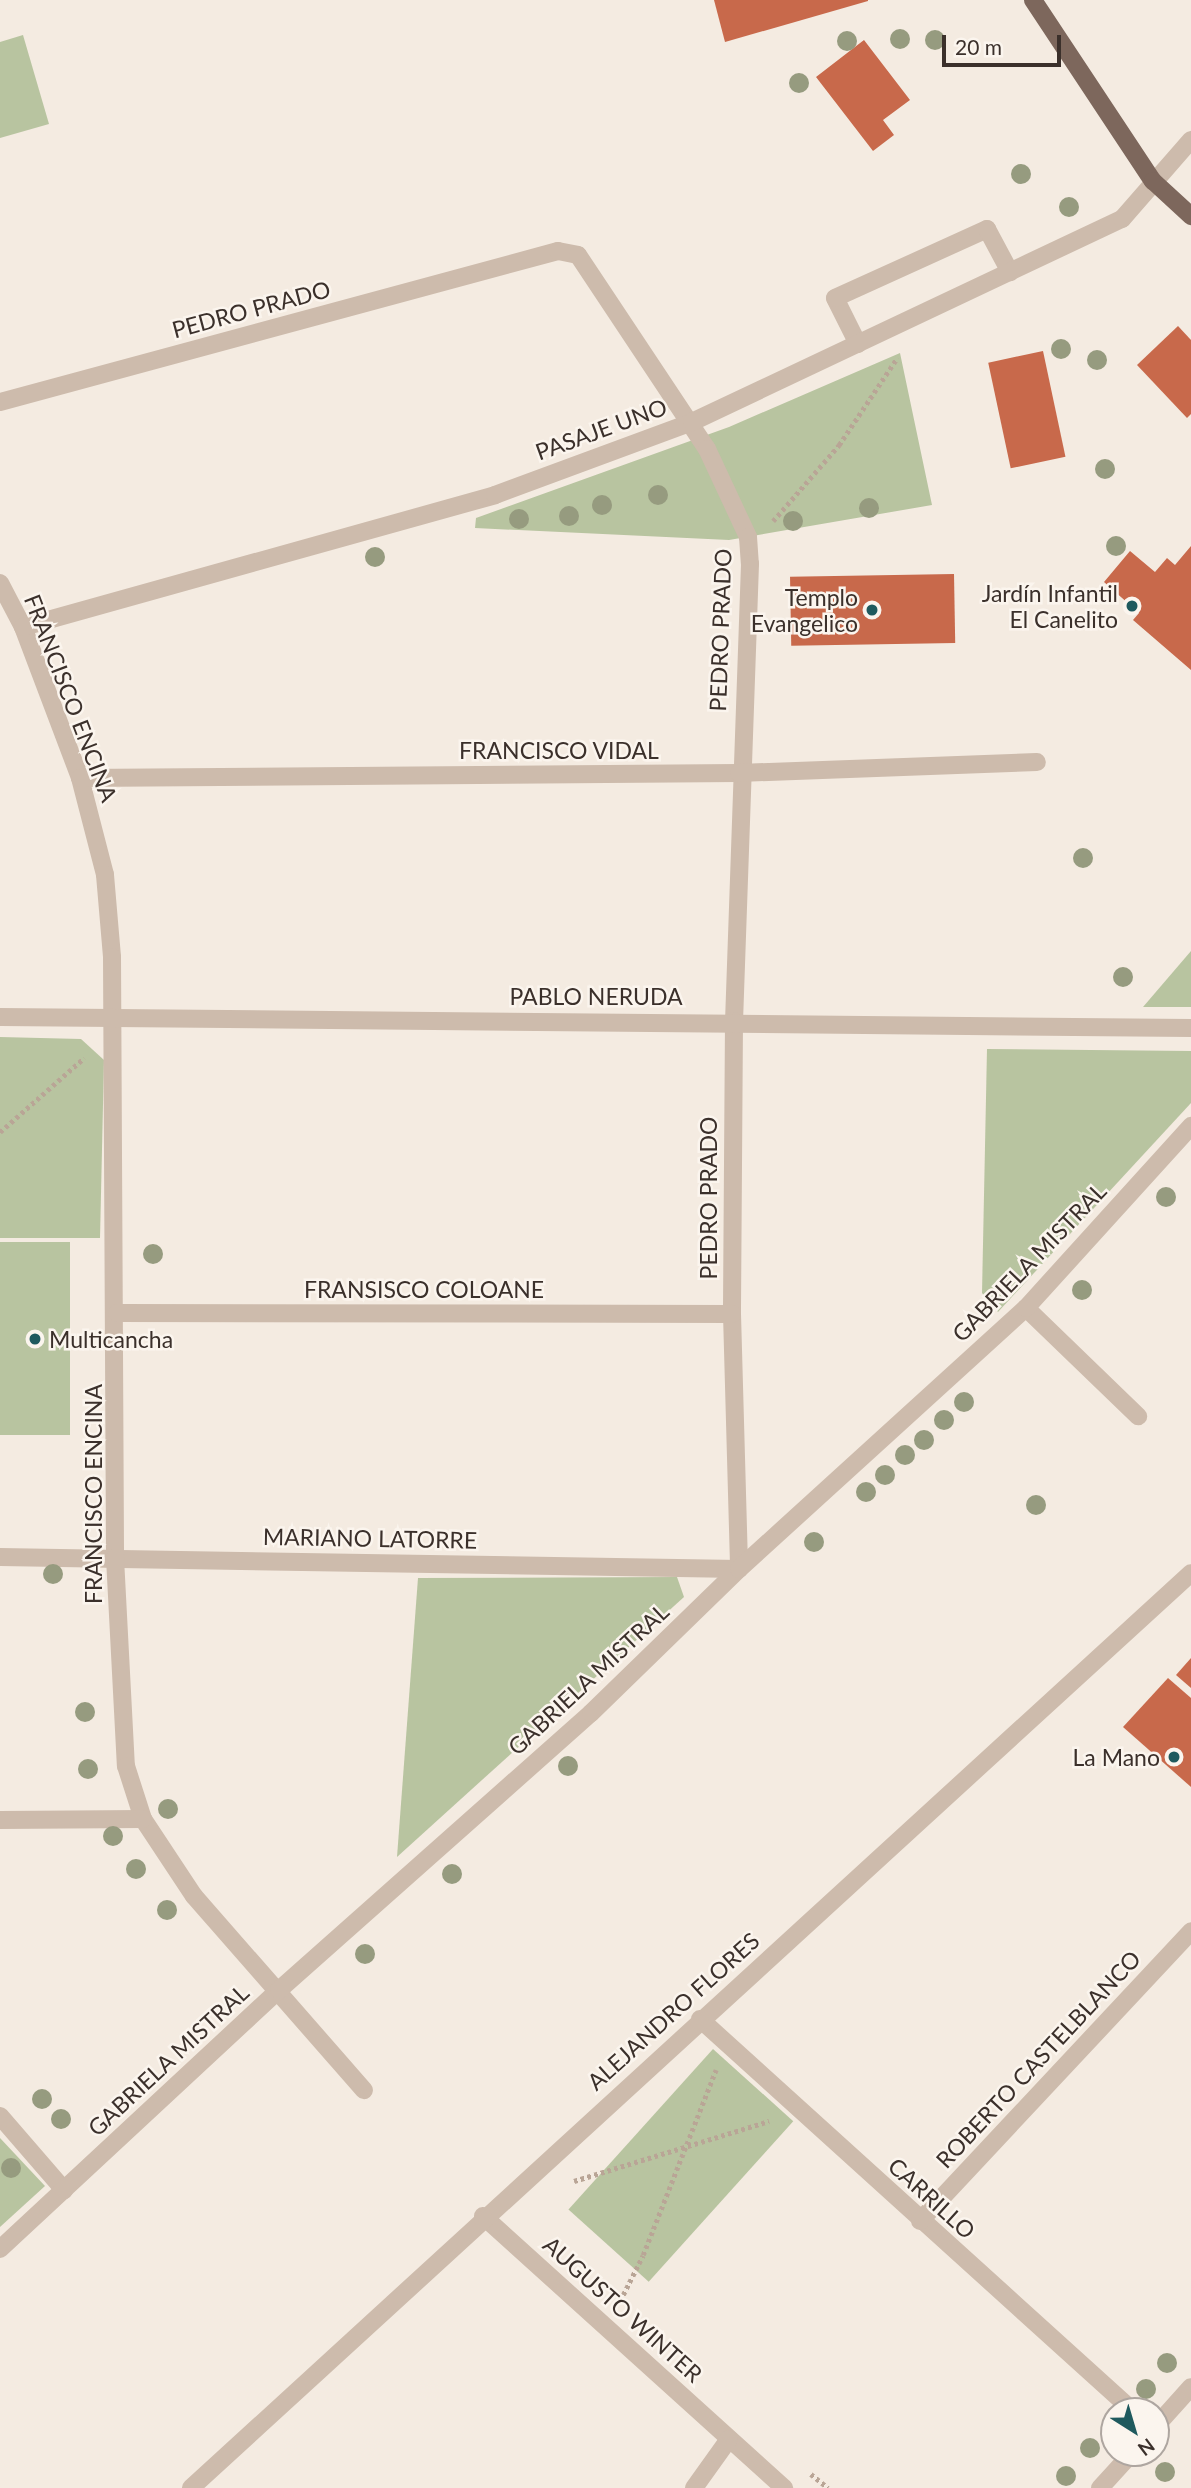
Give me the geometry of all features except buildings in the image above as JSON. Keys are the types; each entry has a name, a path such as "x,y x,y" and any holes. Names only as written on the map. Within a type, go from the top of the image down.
{"main road":[{"path":"1033,0 1153,181 1191,216"}],"street":[{"name":"PASAJE UNO","path":"23,627 495,495 692,422 1122,219 1191,140"},
{"path":"858,344 835,298 987,229 1010,272"},
{"name":"PEDRO PRADO","path":"0,402 558,251 578,255 692,422 748,537 739,773 734,1021 732,1314 739,1569"},
{"name":"FRANCISCO ENCINA","path":"0,583 23,627 80,778 105,875 112,1019 117,1313 115,1558 126,1766 143,1819 194,1896 364,2090"},
{"name":"FRANCISCO VIDAL","path":"80,778 739,773 1037,762"},
{"name":"PABLO NERUDA","path":"0,1017 734,1021 1191,1028"},
{"name":"GABRIELA MISTRAL","path":"0,2249 279,1990 591,1713 739,1569 1026,1308 1191,1126"},
{"path":"1026,1308 1138,1416"},
{"name":"FRANSISCO COLOANE","path":"117,1313 732,1314"},
{"name":"MARIANO LATORRE","path":"0,1557 739,1569"},
{"name":"ALEJANDRO FLORES","path":"191,2488 484,2216 1191,1573"},
{"path":"0,1820 143,1819"},
{"name":"ROBERTO CASTELBLANCO","path":"920,2221 1191,1931"},
{"name":"CARRILLO","path":"700,2019 1117,2397"},
{"path":"0,2116 64,2190"},
{"name":"AUGUSTO WINTER","path":"484,2216 729,2439"},
{"path":"1170,2411 1191,2388"},
{"path":"694,2488 729,2439 784,2488"},
{"path":"1100,2488 1119,2467"}],"path":[{"path":"748,537 772,523 839,445 884,383 921,314"},
{"path":"0,1132 87,1055"},
{"path":"618,2305 727,2044"},
{"path":"574,2181 687,2143 803,2112"}],"green space":[{"path":"23,35 49,124 0,138 0,42"},
{"path":"900,353 932,505 729,540 475,528 476,518 729,427"},
{"path":"1191,951 1191,1007 1143,1007"},
{"path":"0,1037 81,1039 104,1060 100,1238 0,1238"},
{"path":"987,1049 1191,1051 1191,1103 998,1312 982,1293"},
{"name":"Multicancha","path":"0,1242 70,1242 70,1435 0,1435"},
{"path":"677,1577 684,1597 397,1857 418,1578"},
{"path":"713,2049 793,2121 649,2282 568,2210"},
{"path":"0,2138 45,2186 0,2227"}],"place":[{"name":"Jardín Infantil El Canelito","path":"1132,606"},
{"name":"Templo Evangelico","path":"872,610"},
{"name":"Multicancha","path":"35,1339"},
{"name":"La Mano","path":"1174,1757"}]}
